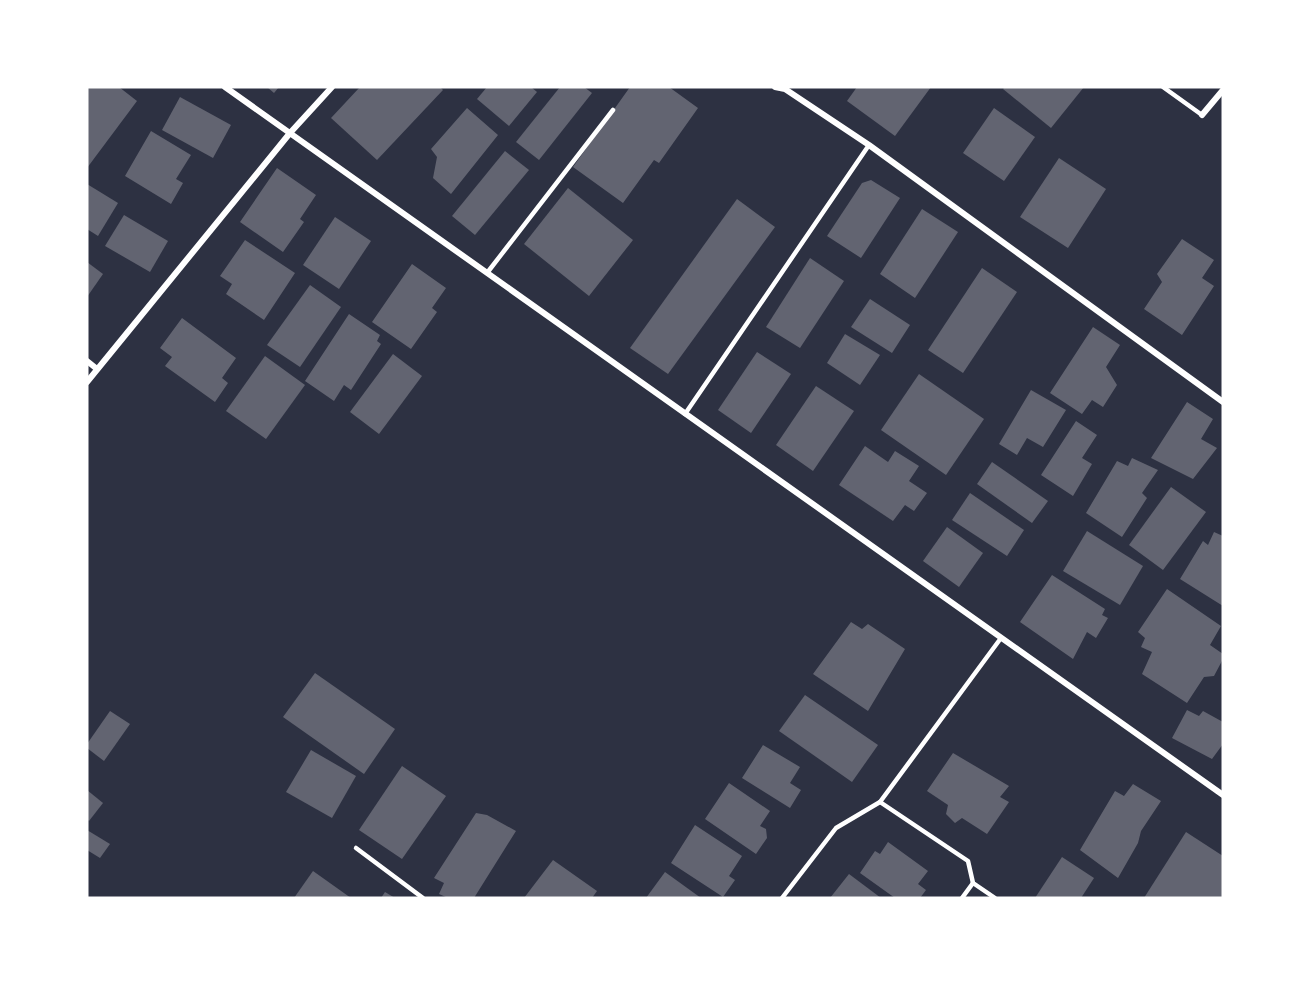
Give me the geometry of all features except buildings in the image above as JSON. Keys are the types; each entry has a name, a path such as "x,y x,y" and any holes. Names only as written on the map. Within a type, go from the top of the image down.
{"street":[{"path":"225,87 1223,795"},
{"path":"87,382 290,133 332,87"},
{"path":"775,87 785,89 869,146 1223,402"},
{"path":"1202,115 1223,90"},
{"path":"87,361 97,369"}],"lane":[{"path":"1163,87 1202,115"},
{"path":"487,273 613,110"},
{"path":"685,414 869,146"},
{"path":"782,898 836,828 880,802 1001,638"},
{"path":"880,802 968,861 973,882 995,898"},
{"path":"356,848 423,898"},
{"path":"962,898 973,882"}]}
